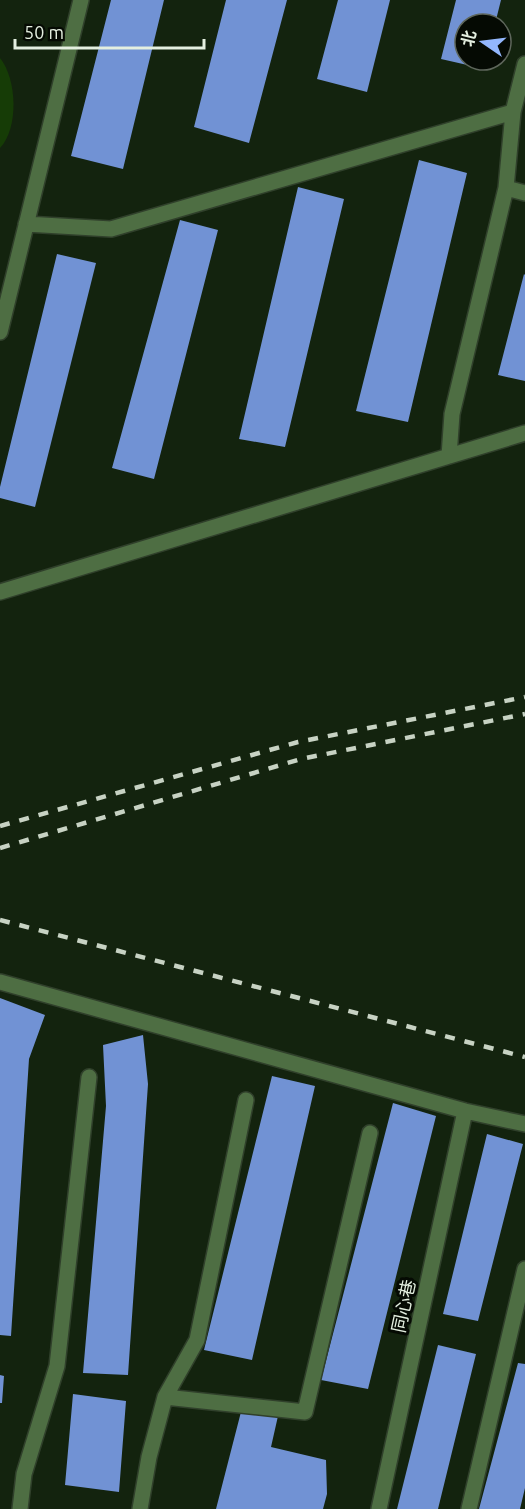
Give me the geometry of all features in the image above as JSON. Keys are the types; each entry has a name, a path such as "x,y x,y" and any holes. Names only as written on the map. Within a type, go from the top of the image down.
{"street":[{"path":"0,332 81,0"},
{"path":"449,456 452,414 506,188 513,112 525,64"},
{"path":"26,225 111,229 513,112"},
{"path":"506,188 525,193"},
{"path":"0,592 525,433"},
{"path":"0,982 465,1111 525,1124"},
{"path":"20,1509 24,1474 57,1366 89,1077"},
{"path":"140,1509 149,1457 165,1397 197,1340 246,1100"},
{"name":"同心巷","path":"379,1509 465,1111"},
{"path":"165,1397 305,1412 370,1133"},
{"path":"469,1509 525,1269"}],"green space":[{"path":"0,58 10,78 14,103 10,128 0,148"}],"building":[{"path":"111,0 164,0 123,169 71,156"},
{"path":"226,0 287,0 249,143 194,127"},
{"path":"338,0 390,0 367,92 317,79"},
{"path":"456,0 501,0 498,12 453,12 453,62 441,59"},
{"path":"419,160 467,173 408,422 356,411"},
{"path":"298,187 344,199 285,447 239,439"},
{"path":"180,220 218,230 154,479 112,468"},
{"path":"57,254 96,263 35,507 0,498 0,487"},
{"path":"525,275 525,381 498,375"},
{"path":"0,998 45,1015 29,1059 11,1336 0,1335"},
{"path":"143,1035 148,1084 128,1375 83,1373 106,1106 103,1045"},
{"path":"272,1076 315,1086 252,1360 204,1350"},
{"path":"393,1103 436,1116 368,1389 321,1380"},
{"path":"487,1134 523,1144 478,1321 443,1314"},
{"path":"438,1345 476,1354 438,1509 397,1509"},
{"path":"518,1363 525,1364 525,1488 520,1509 479,1509"},
{"path":"0,1375 4,1376 2,1403 0,1403"},
{"path":"73,1394 126,1401 119,1492 65,1485"},
{"path":"242,1408 278,1416 271,1447 326,1460 327,1494 323,1509 216,1509"}],"railway":[{"path":"0,826 298,742 525,697"},
{"path":"0,848 301,759 525,714"},
{"path":"0,920 525,1057"}]}
